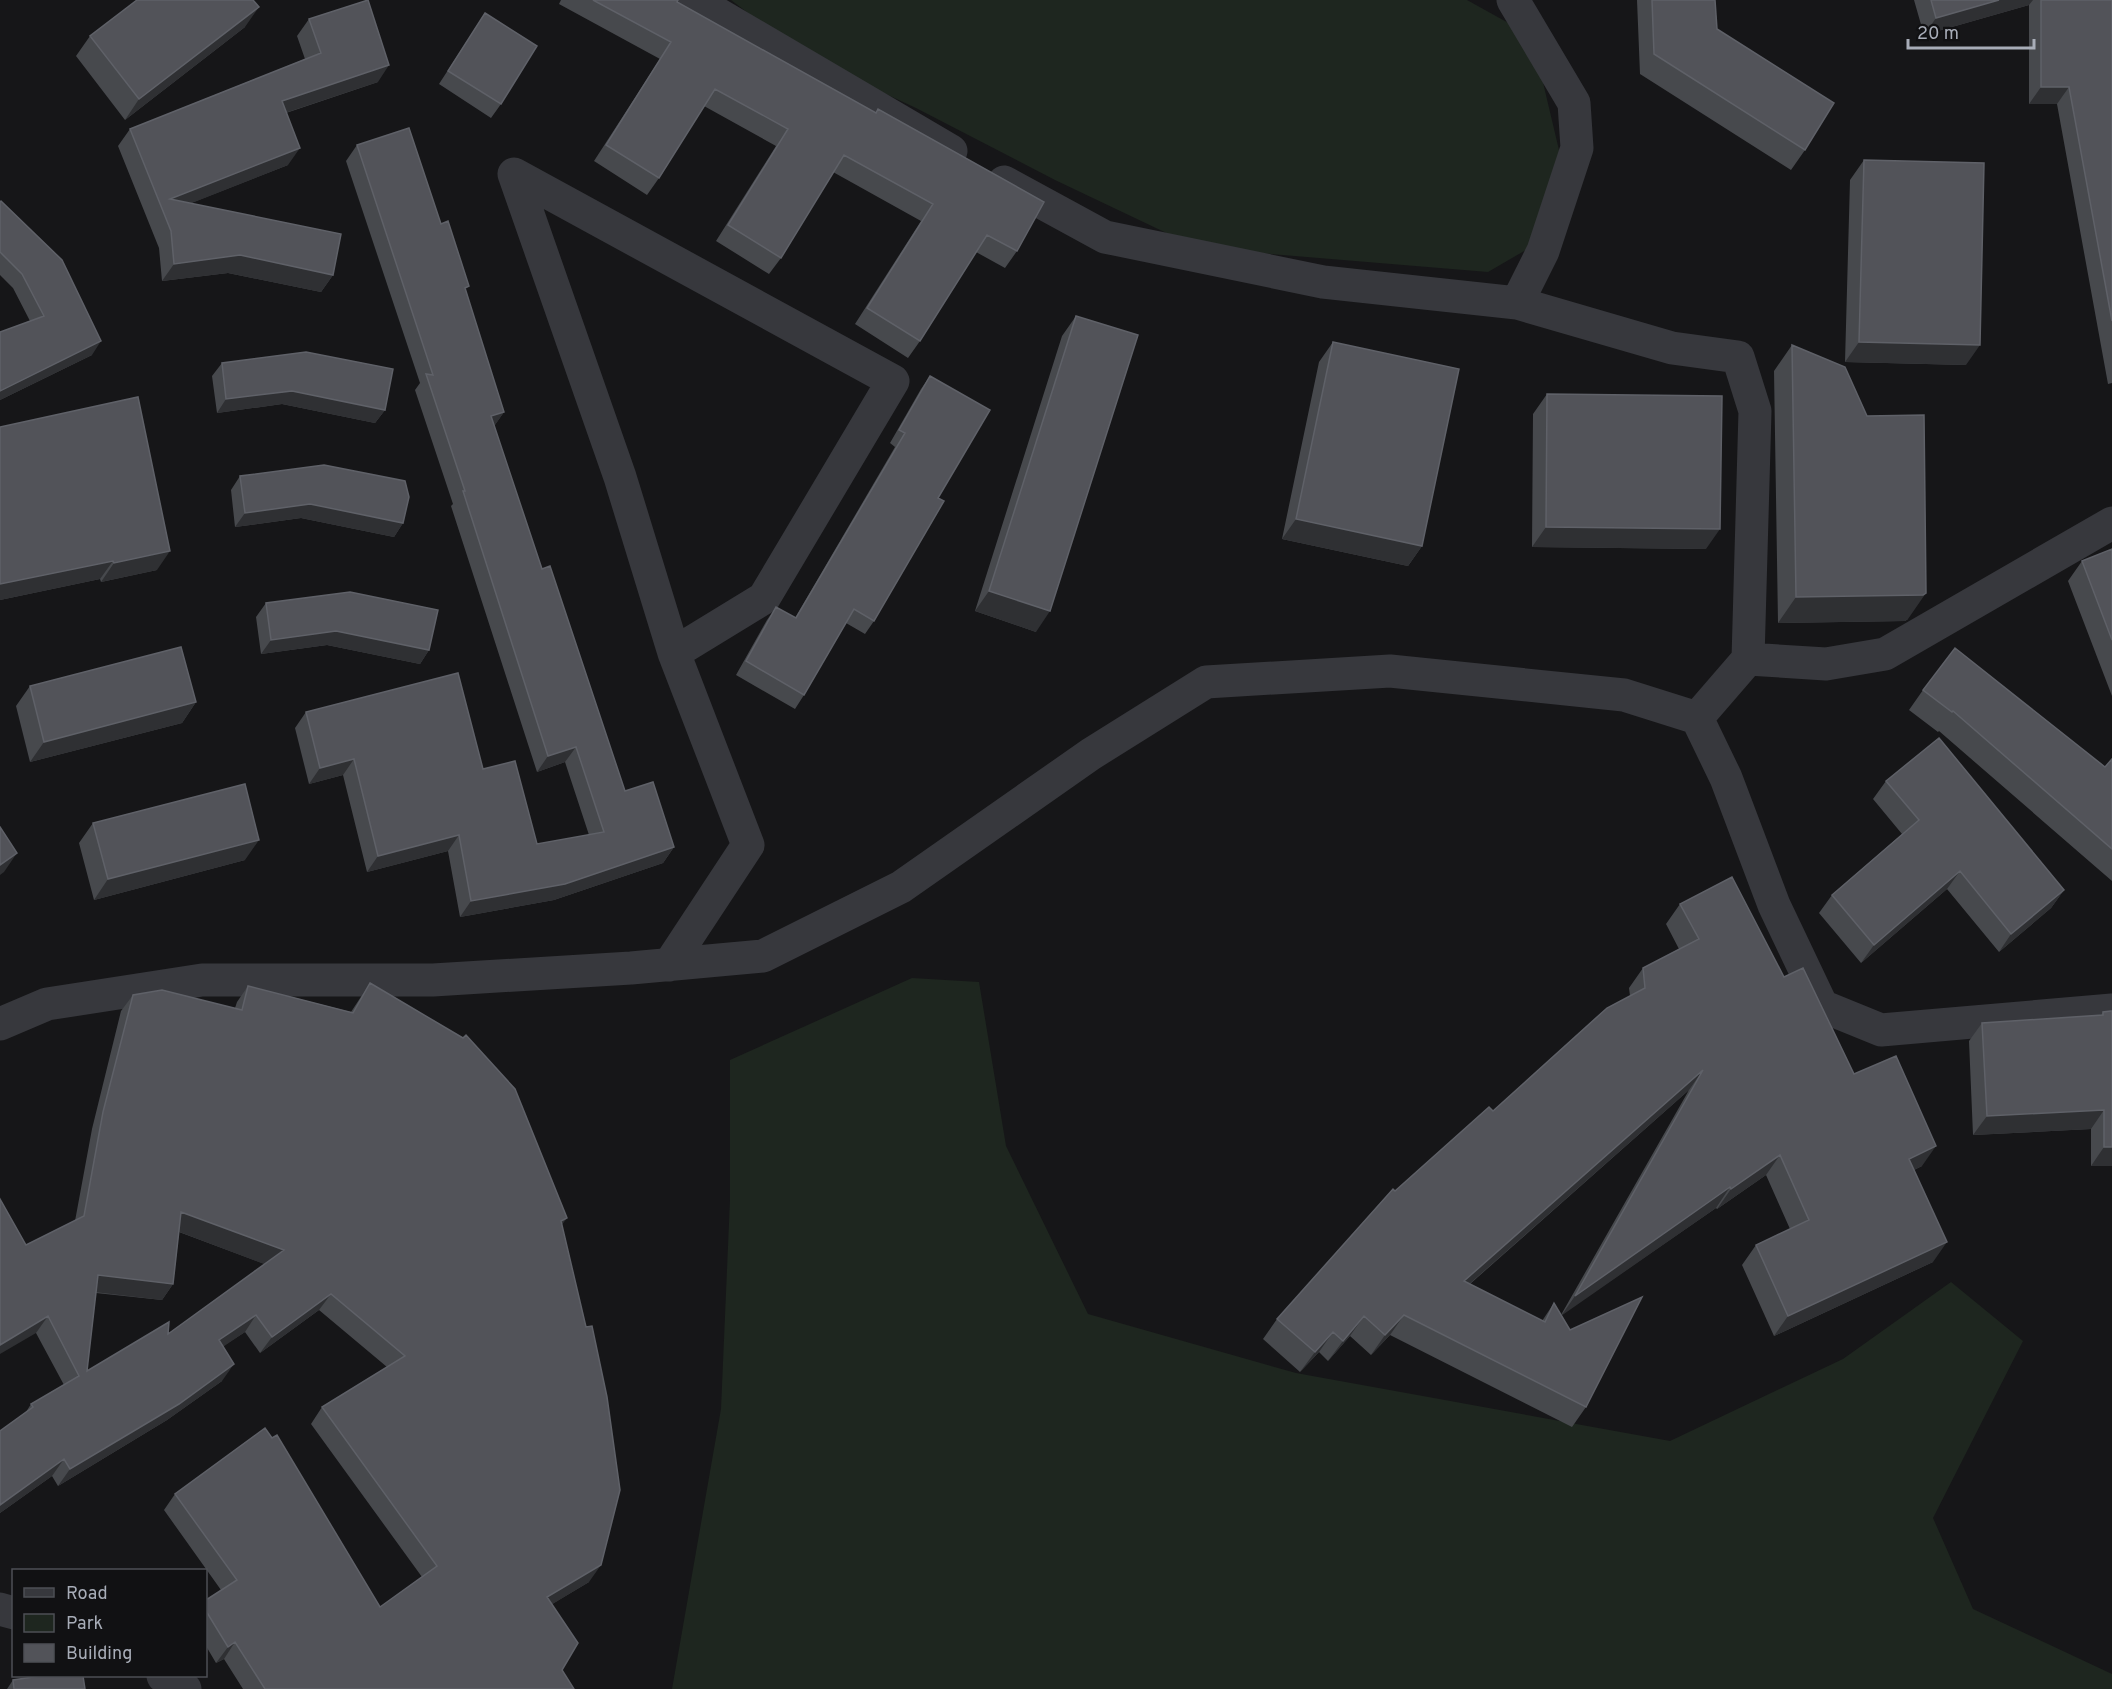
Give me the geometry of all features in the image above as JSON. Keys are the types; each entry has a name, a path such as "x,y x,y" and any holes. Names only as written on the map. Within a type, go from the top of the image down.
{"street":[{"path":"694,0 1019,190 1105,237 1323,282 1517,303 1672,348 1738,357 1755,411 1748,659 1697,718"},
{"path":"1513,0 1574,103 1577,148 1542,251 1517,303"},
{"path":"669,965 748,845 674,653 620,477 514,174 893,381 764,598 674,653"},
{"path":"1748,659 1826,664 1885,654 2112,523"},
{"path":"0,1024 47,1004 202,980 433,980 669,965 763,956 901,887 1091,754 1206,682 1390,671 1624,695 1697,718 1726,778 1774,905 1822,1006 1881,1030 2112,1010"},
{"path":"165,1677 185,1689"}],"green space":[{"path":"731,0 1467,0 1532,36 1568,188 1543,240 1488,272 1198,248 1055,180 916,108 804,56"},
{"path":"912,978 979,982 1006,1146 1088,1314 1296,1373 1670,1441 1843,1359 1951,1282 2023,1341 1933,1518 1973,1609 2112,1674 2112,1689 672,1689 721,1409 730,1200 730,1060"}],"building":[{"path":"137,0 253,0 259,7 139,99 90,36"},
{"path":"368,0 389,65 282,101 300,148 170,199 341,234 333,275 240,255 174,264 171,231 130,129 321,53 309,19"},
{"path":"593,0 678,0 677,2 876,113 878,109 1044,202 1017,251 987,235 920,341 867,308 933,204 844,155 781,258 728,225 788,129 715,89 659,178 606,145 671,42"},
{"path":"1652,0 1715,0 1717,29 1834,103 1805,150 1654,54"},
{"path":"1931,0 1999,0 1936,18"},
{"path":"2041,0 2112,0 2112,321 2069,87 2041,87"},
{"path":"485,13 537,46 501,104 448,71"},
{"path":"409,128 441,224 448,221 469,286 465,288 504,412 491,416 542,569 550,566 625,791 653,782 674,847 565,884 471,901 459,835 378,856 354,759 320,768 306,712 458,673 483,769 515,761 537,844 604,832 576,747 548,756 426,374 433,375 357,145"},
{"path":"1864,160 1984,163 1980,345 1859,342"},
{"path":"1,201 62,260 101,341 0,391 0,332 44,316 22,274 0,252"},
{"path":"1076,316 1138,335 1050,611 989,591"},
{"path":"1333,342 1459,369 1422,546 1296,519"},
{"path":"1792,345 1845,367 1867,416 1924,415 1926,593 1923,595 1796,597"},
{"path":"306,352 393,369 385,410 292,391 226,399 222,363"},
{"path":"930,376 990,410 938,498 944,501 874,621 854,609 804,695 746,661 776,607 796,618 905,433 899,430"},
{"path":"1547,394 1722,396 1720,529 1546,527"},
{"path":"138,397 170,551 0,584 0,427"},
{"path":"324,465 405,481 409,497 403,523 310,504 245,513 240,476"},
{"path":"2112,549 2112,640 2082,561"},
{"path":"350,592 438,610 429,650 336,631 271,640 266,603"},
{"path":"181,647 196,702 44,742 30,686"},
{"path":"1955,648 2105,767 2112,759 2112,849 1953,711 1923,690"},
{"path":"1939,738 2064,890 2011,934 1960,871 1874,945 1832,895 1919,820 1886,781"},
{"path":"245,784 259,840 108,879 93,823"},
{"path":"0,827 17,853 0,865"},
{"path":"1732,877 1784,977 1803,968 1854,1074 1896,1056 1936,1146 1909,1159 1947,1242 1788,1316 1756,1245 1809,1220 1780,1155 1731,1189 1730,1187 1575,1296 1703,1070 1464,1281 1545,1322 1554,1303 1570,1330 1642,1297 1586,1407 1404,1315 1385,1335 1364,1316 1343,1341 1333,1332 1315,1352 1277,1319 1393,1189 1395,1191 1489,1107 1493,1111 1607,1008 1645,988 1643,968 1699,939 1680,904"},
{"path":"370,983 463,1038 466,1035 515,1089 567,1218 561,1221 586,1327 592,1326 607,1397 620,1490 601,1565 547,1597 578,1643 562,1670 574,1689 265,1689 235,1642 228,1647 207,1613 207,1599 237,1580 175,1494 265,1428 272,1438 277,1435 380,1607 437,1566 322,1407 405,1356 331,1294 272,1337 256,1315 219,1340 234,1364 179,1404 70,1469 64,1459 0,1505 0,1431 33,1407 31,1404 79,1376 48,1316 0,1345 0,1199 26,1245 84,1216 103,1112 133,995 162,990 242,1010 248,986 353,1013","holes":["181,1212 284,1250 168,1334 169,1322 87,1371 98,1275 173,1284"]},
{"path":"2112,1011 2112,1147 2104,1147 2104,1110 1987,1116 1982,1023 2103,1015 2103,1012"},
{"path":"33,1677 83,1677 85,1689 14,1689 13,1680"}]}
